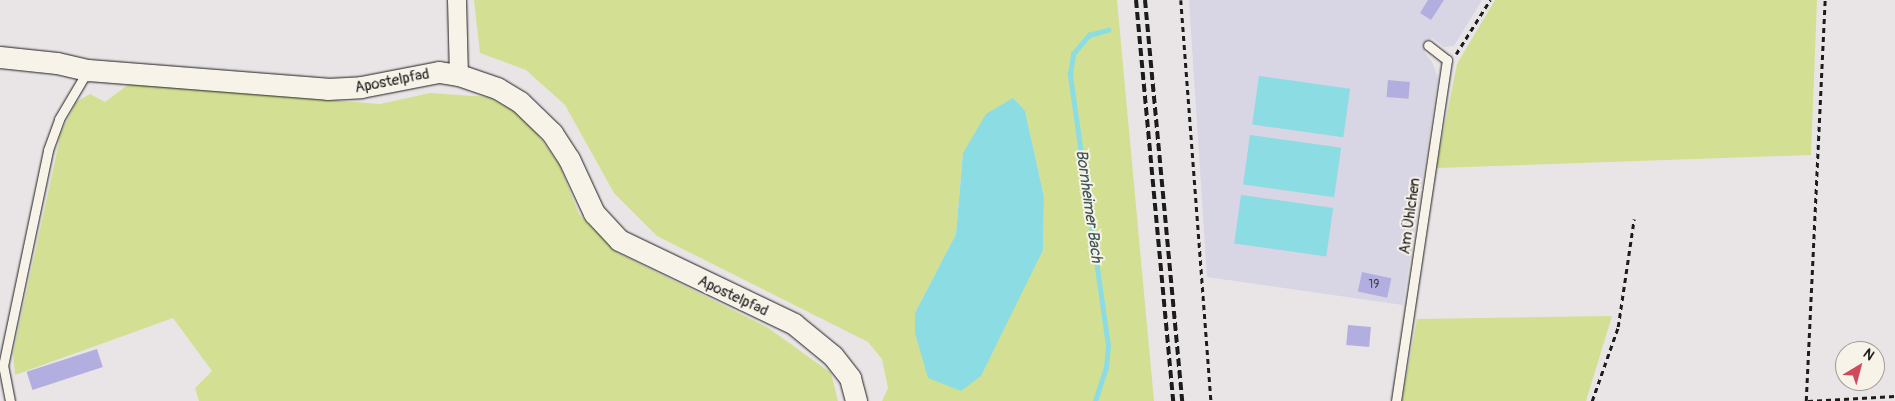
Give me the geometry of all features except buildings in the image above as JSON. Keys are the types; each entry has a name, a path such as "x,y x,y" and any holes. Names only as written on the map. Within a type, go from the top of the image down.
{"street":[{"path":"457,0 459,75"},
{"name":"Apostelpfad","path":"0,57 57,62 88,70 336,89 361,87 428,73 459,75 497,88 533,113 569,159 594,213 619,240 794,324 833,356 850,378 856,401"}],"lane":[{"path":"1428,45 1447,60"},
{"name":"Am Ühlchen","path":"1396,401 1447,60"},
{"path":"10,401 3,366 48,150 59,119 88,70"}],"path":[{"path":"1181,0 1211,401"},
{"path":"1447,60 1462,45 1490,0"},
{"path":"1825,0 1807,401 1870,399 1895,396"},
{"path":"1592,401 1618,327 1634,219"}],"shaded area":[{"path":"1189,0 1482,0 1454,46 1444,47 1432,38 1424,52 1432,62 1438,78 1403,305 1207,277"}],"green space":[{"path":"474,0 1117,0 1154,401 882,401 888,388 882,359 868,342 657,236 614,193 565,105 526,70 480,53","holes":["1025,111 1044,197 1043,250 915,313 956,234 963,153"]},
{"path":"1495,0 1817,0 1811,155 1436,168 1457,64"},
{"path":"129,84 380,104 430,93 488,97 525,117 559,164 579,214 616,252 767,327 831,373 838,401 199,401 195,388 212,371 173,318 15,375 13,354 61,133 76,102 90,94 105,102"},
{"path":"1612,316 1586,401 1402,401 1417,319"}],"water":[{"path":"1259,76 1350,89 1343,137 1252,125"},
{"path":"1013,98 1025,111 1044,197 1043,250 981,376 961,391 928,378 915,333 915,313 956,234 963,153 986,114"},
{"path":"1250,135 1341,148 1334,197 1243,185"},
{"path":"1241,195 1333,208 1326,256 1234,244"}],"waterway":[{"name":"Bornheimer Bach","path":"1095,401 1106,368 1108,346 1070,74 1073,54 1089,35 1108,30"}],"railway":[{"path":"1136,0 1173,401"},
{"path":"1145,0 1182,401"}]}
